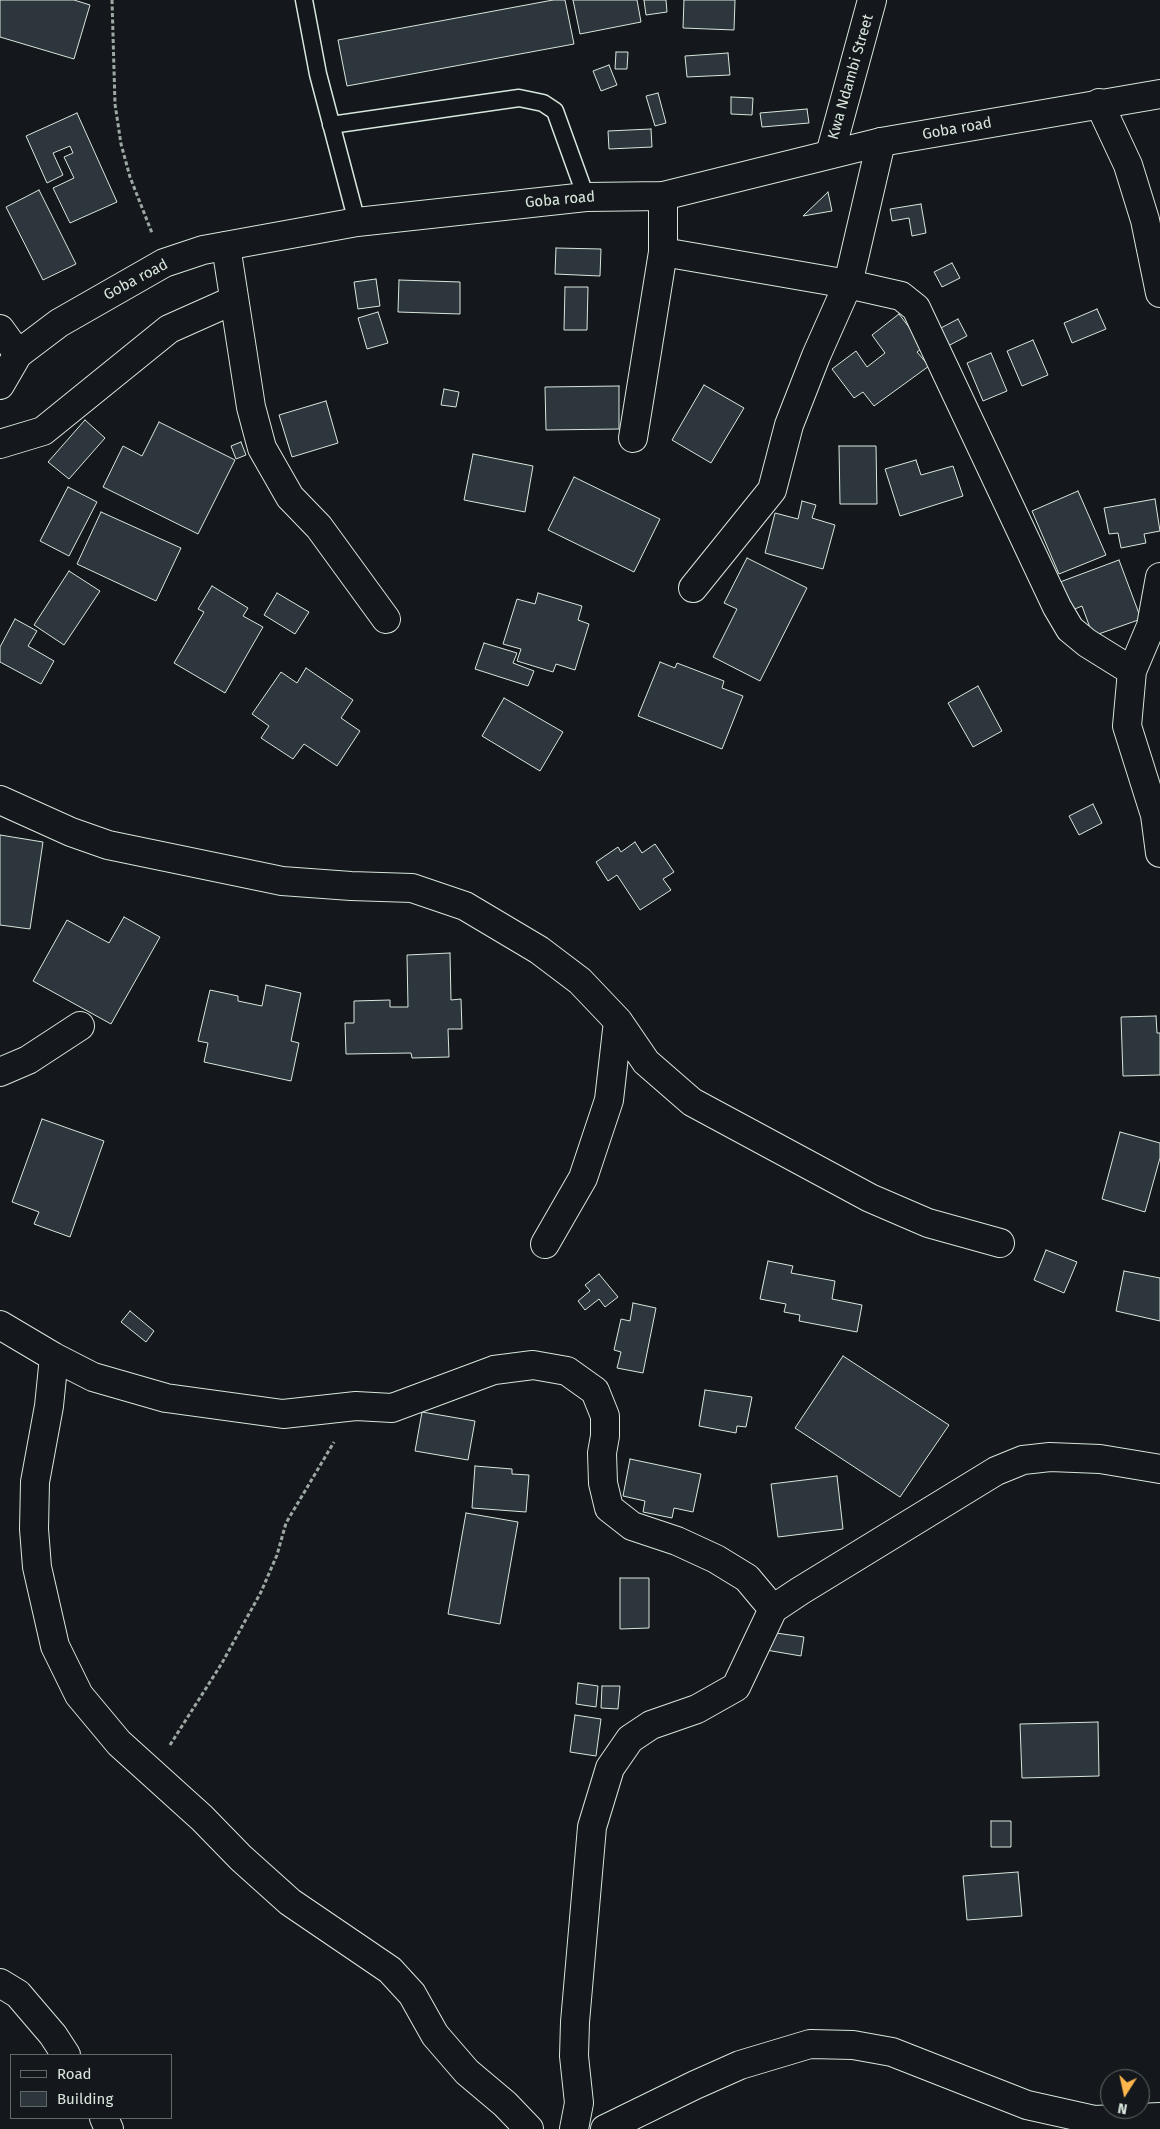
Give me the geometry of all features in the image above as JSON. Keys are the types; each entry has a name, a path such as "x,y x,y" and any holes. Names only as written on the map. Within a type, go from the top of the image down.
{"street":[{"name":"Kwa Ndambi Street","path":"830,154 872,0"},
{"name":"Goba road","path":"0,385 18,354 59,323 164,263 203,250 357,222 586,197 663,196 881,142 1160,94"},
{"path":"1099,103 1128,165 1145,220 1160,292"},
{"path":"694,588 772,490 789,425 816,356 848,284 881,142"},
{"path":"633,438 663,252 663,196"},
{"path":"226,246 251,407 262,448 290,497 319,527 386,619"},
{"path":"663,252 848,284 901,296 916,308 1057,607 1070,629 1087,643 1132,671"},
{"path":"0,444 43,431 169,329 234,300"},
{"path":"0,329 18,354"},
{"path":"1160,577 1151,626 1132,671 1127,726 1158,815 1160,853"},
{"path":"0,800 71,832 108,845 282,881 412,888 465,906 538,950 580,981 618,1021 646,1062 692,1102 870,1198 928,1223 1000,1243"},
{"path":"545,1244 583,1178 609,1100 618,1021"},
{"path":"0,1072 28,1060 80,1026"},
{"path":"0,1325 54,1357 93,1377 166,1398 283,1414 356,1406 392,1408 494,1370 533,1365 567,1371 595,1391 605,1416 605,1436 602,1453 603,1483 609,1508 632,1526 716,1559 746,1578 773,1609"},
{"path":"54,1357 49,1406 35,1482 34,1529 36,1567 55,1646 80,1695 119,1743 290,1902 390,1970 412,1994 435,2035 467,2072 505,2104 529,2129"},
{"path":"574,2129 579,2103 574,2056 575,2022 592,1827 610,1768 630,1740 651,1725 696,1710 736,1687 773,1609 996,1471 1023,1460 1050,1456 1160,1469"},
{"path":"0,1983 18,1994 53,2035 65,2054"},
{"path":"605,2129 740,2065 810,2044 853,2045 892,2052 1027,2105 1094,2120 1160,2117"}],"lane":[{"path":"304,0 318,74 357,222"},
{"path":"331,125 519,98 543,103 555,111 586,197"}],"path":[{"path":"112,0 114,104 120,144 130,178 164,263"},
{"path":"152,1773 222,1663 261,1592 277,1555 286,1523 356,1406"}],"building":[{"path":"0,0 74,0 90,5 74,59 0,37"},
{"path":"553,0 565,0 574,44 347,86 338,40"},
{"path":"573,0 637,0 641,22 580,34"},
{"path":"644,0 666,0 667,12 646,15"},
{"path":"684,0 735,0 734,30 683,28"},
{"path":"616,52 628,52 627,69 615,69"},
{"path":"728,53 730,75 687,77 685,56"},
{"path":"609,65 617,85 601,91 593,71"},
{"path":"658,93 666,123 655,126 646,96"},
{"path":"731,97 753,98 752,115 731,114"},
{"path":"807,109 809,123 762,127 760,113"},
{"path":"77,113 117,202 70,223 53,188 74,178 64,157 73,153 70,146 53,153 63,175 47,183 26,136"},
{"path":"651,129 652,147 609,149 608,131"},
{"path":"39,190 76,264 43,280 6,207"},
{"path":"828,192 832,211 803,216"},
{"path":"921,204 926,233 912,236 909,218 892,221 890,209"},
{"path":"556,248 601,249 600,276 555,274"},
{"path":"952,263 960,278 942,287 934,272"},
{"path":"376,279 380,306 358,309 354,282"},
{"path":"399,280 460,282 460,314 398,312"},
{"path":"565,287 588,287 587,330 564,330"},
{"path":"1097,309 1106,329 1072,343 1064,323"},
{"path":"378,312 388,343 367,349 358,318"},
{"path":"899,314 924,347 917,352 929,366 874,406 863,392 854,398 832,369 856,351 867,367 885,353 872,335"},
{"path":"958,319 967,336 948,346 939,329"},
{"path":"1033,340 1048,375 1022,386 1007,351"},
{"path":"991,353 1007,391 983,401 967,363"},
{"path":"704,385 744,408 711,463 672,440"},
{"path":"619,386 619,429 546,430 545,387"},
{"path":"444,389 459,392 456,407 441,405"},
{"path":"326,401 338,443 292,457 279,415"},
{"path":"85,420 105,438 69,479 48,462"},
{"path":"159,422 235,460 198,534 103,487 123,446 142,456"},
{"path":"241,442 246,455 236,459 231,446"},
{"path":"839,446 876,446 877,504 840,504"},
{"path":"473,454 533,466 525,512 464,500"},
{"path":"916,460 921,475 953,466 963,496 900,516 885,469"},
{"path":"574,477 660,519 634,572 548,530"},
{"path":"68,487 97,502 69,556 40,541"},
{"path":"1078,491 1106,555 1059,574 1032,511"},
{"path":"1155,499 1160,531 1144,534 1146,543 1121,548 1118,533 1109,534 1104,508"},
{"path":"802,501 816,505 812,518 835,525 823,569 765,553 775,513 798,519"},
{"path":"101,512 181,548 156,601 77,564"},
{"path":"747,558 807,588 760,681 713,657 737,609 724,603"},
{"path":"1119,560 1141,619 1093,636 1082,606 1070,611 1060,582"},
{"path":"69,571 100,591 64,645 34,625"},
{"path":"212,586 248,608 243,616 263,627 225,693 174,663 204,612 198,609"},
{"path":"277,593 309,612 295,634 264,615"},
{"path":"538,593 582,606 578,620 589,624 575,670 556,664 553,672 517,661 521,649 503,644 517,599 535,604"},
{"path":"15,619 37,631 28,646 54,661 41,684 0,662 0,647"},
{"path":"484,643 517,653 513,663 534,671 528,686 475,669"},
{"path":"660,662 675,668 677,663 724,681 722,688 743,696 722,749 638,716"},
{"path":"306,668 353,700 341,718 360,731 337,766 304,744 293,759 261,738 269,726 252,714 281,672 297,683"},
{"path":"978,686 1002,731 973,747 948,703"},
{"path":"504,698 563,732 540,771 482,736"},
{"path":"1093,804 1102,823 1079,835 1069,816"},
{"path":"0,835 43,842 30,929 0,925"},
{"path":"635,842 642,853 655,844 674,872 663,879 671,890 640,910 617,875 608,881 596,862 618,847 621,852"},
{"path":"124,917 160,937 111,1024 33,981 67,920 109,943"},
{"path":"450,953 451,1000 461,999 462,1029 448,1029 449,1057 412,1058 411,1053 346,1054 345,1023 354,1023 354,1001 390,1000 390,1007 408,1007 407,955"},
{"path":"266,985 301,993 291,1041 299,1043 291,1081 204,1062 208,1043 198,1041 210,990 238,996 238,1001 262,1006"},
{"path":"1156,1016 1157,1033 1160,1033 1160,1075 1123,1076 1121,1017"},
{"path":"42,1119 104,1141 70,1237 34,1224 39,1212 12,1202"},
{"path":"1120,1132 1160,1143 1160,1158 1145,1212 1102,1199"},
{"path":"1046,1250 1077,1262 1064,1293 1034,1280"},
{"path":"768,1261 793,1266 791,1273 835,1281 832,1299 862,1305 857,1332 799,1321 800,1315 784,1312 786,1304 760,1299"},
{"path":"1124,1271 1160,1278 1160,1321 1116,1311"},
{"path":"599,1274 618,1297 605,1307 599,1299 585,1310 578,1301 590,1291 585,1285"},
{"path":"633,1303 656,1308 643,1373 617,1368 621,1352 614,1350 621,1319 630,1321"},
{"path":"130,1311 154,1331 146,1342 121,1322"},
{"path":"843,1356 949,1425 900,1497 795,1428"},
{"path":"705,1390 752,1397 746,1427 737,1426 736,1433 699,1426"},
{"path":"422,1412 475,1421 468,1460 415,1451"},
{"path":"630,1459 701,1474 693,1512 674,1508 672,1518 643,1512 645,1501 623,1496"},
{"path":"475,1466 512,1469 512,1474 529,1475 526,1512 472,1508"},
{"path":"837,1476 843,1529 778,1537 771,1484"},
{"path":"466,1513 518,1522 500,1624 448,1614"},
{"path":"620,1578 649,1578 649,1628 620,1629"},
{"path":"769,1632 804,1637 801,1656 766,1650"},
{"path":"578,1683 598,1686 596,1707 576,1704"},
{"path":"602,1686 620,1686 618,1709 601,1708"},
{"path":"575,1715 601,1719 596,1756 570,1752"},
{"path":"1098,1722 1099,1776 1022,1778 1020,1724"},
{"path":"991,1821 1011,1821 1011,1847 991,1847"},
{"path":"1018,1872 1022,1916 967,1920 963,1876"}]}
